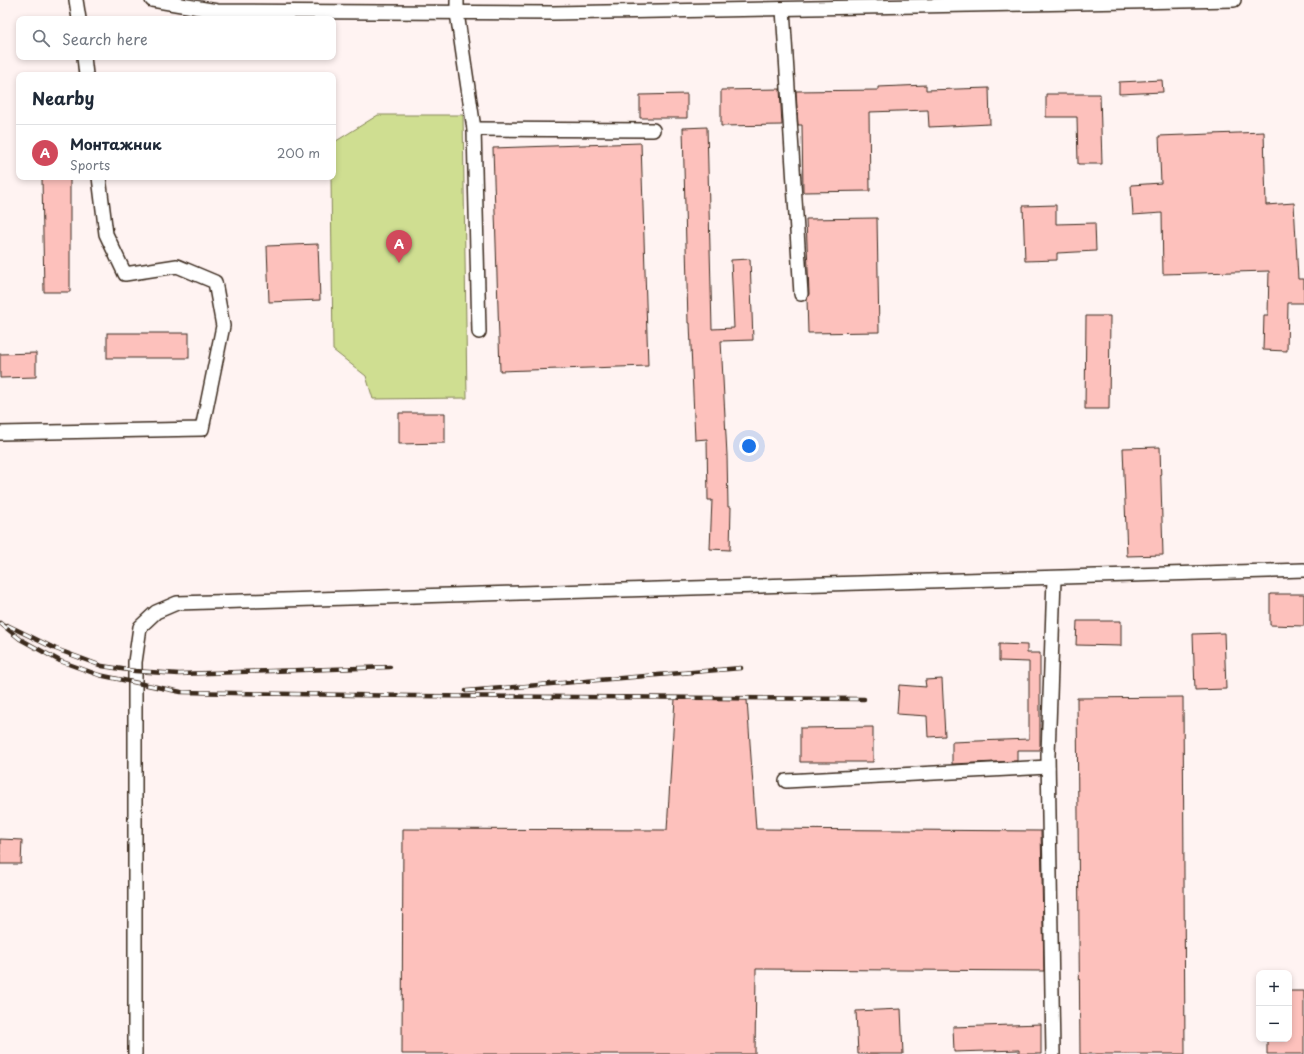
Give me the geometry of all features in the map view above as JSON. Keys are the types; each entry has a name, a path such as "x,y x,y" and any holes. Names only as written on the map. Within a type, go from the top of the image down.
{"street":[{"path":"76,0 79,16"},
{"path":"152,0 218,11 457,6 554,13 783,9 804,4 1234,0"},
{"path":"457,6 474,128 479,332"},
{"path":"783,9 801,294"},
{"path":"84,60 86,72"},
{"path":"474,128 653,130"},
{"path":"0,433 202,429 223,326 215,282 177,266 125,274 106,234 99,180"},
{"path":"136,1054 135,662 140,627 156,612 177,603 1054,579 1304,570"},
{"path":"1053,1054 1048,767 1054,579"},
{"path":"786,781 1048,767"}],"green space":[{"path":"378,115 463,115 467,398 373,399 366,376 333,350 331,180 336,180 336,141"}],"building":[{"path":"1162,80 1163,92 1119,94 1119,82"},
{"path":"926,85 926,90 989,88 990,124 929,127 928,110 869,112 870,191 803,192 802,125 798,125 796,91 878,90 878,87"},
{"path":"780,89 782,125 721,126 721,90"},
{"path":"687,94 687,118 640,118 640,95"},
{"path":"1046,94 1100,94 1102,164 1078,164 1077,117 1046,117"},
{"path":"707,127 712,329 734,328 731,260 750,259 753,340 721,341 728,507 731,507 730,550 710,549 712,500 708,500 707,439 695,440 690,323 688,323 683,128"},
{"path":"1264,132 1266,205 1294,203 1298,279 1304,279 1304,303 1288,303 1287,351 1263,350 1264,315 1268,315 1269,271 1163,274 1162,213 1133,215 1131,185 1161,183 1159,136"},
{"path":"641,143 648,366 500,371 493,148"},
{"path":"42,180 70,180 70,292 44,292"},
{"path":"1056,205 1056,224 1095,223 1096,251 1057,253 1057,260 1025,261 1023,206"},
{"path":"877,218 879,332 808,333 807,299 809,294 806,219"},
{"path":"318,244 320,300 269,302 267,246"},
{"path":"1086,316 1110,316 1109,409 1085,409"},
{"path":"107,333 189,333 189,358 107,358"},
{"path":"36,353 36,377 0,378 0,354"},
{"path":"399,413 445,413 445,443 399,444"},
{"path":"1160,447 1163,555 1127,556 1123,448"},
{"path":"1270,594 1304,594 1304,626 1270,625"},
{"path":"1077,621 1121,621 1121,646 1076,645"},
{"path":"1224,633 1226,689 1195,690 1193,634"},
{"path":"999,644 1027,645 1027,653 1040,653 1040,750 1017,750 1017,761 952,764 952,742 1029,739 1029,662 999,661"},
{"path":"942,679 945,736 928,737 927,716 897,714 899,685 926,687 925,680"},
{"path":"1183,697 1185,1054 1080,1054 1077,698"},
{"path":"675,699 747,700 756,829 1041,831 1044,971 756,969 755,1054 402,1054 403,829 667,830"},
{"path":"873,727 873,762 800,762 800,728"},
{"path":"0,839 22,840 21,864 0,864"},
{"path":"1292,991 1304,991 1304,1054 1267,1054 1267,1042 1292,1042"},
{"path":"901,1009 903,1054 858,1054 856,1011"},
{"path":"1041,1024 1041,1054 1019,1054 1019,1050 954,1052 953,1027"}],"railway":[{"path":"0,623 20,639 60,661 99,675 181,692 412,696 864,699"},
{"path":"7,625 56,649 102,666 135,671 179,674 390,667"},
{"path":"466,691 741,668"}],"place":[{"name":"Монтажник","path":"399,263"}]}
